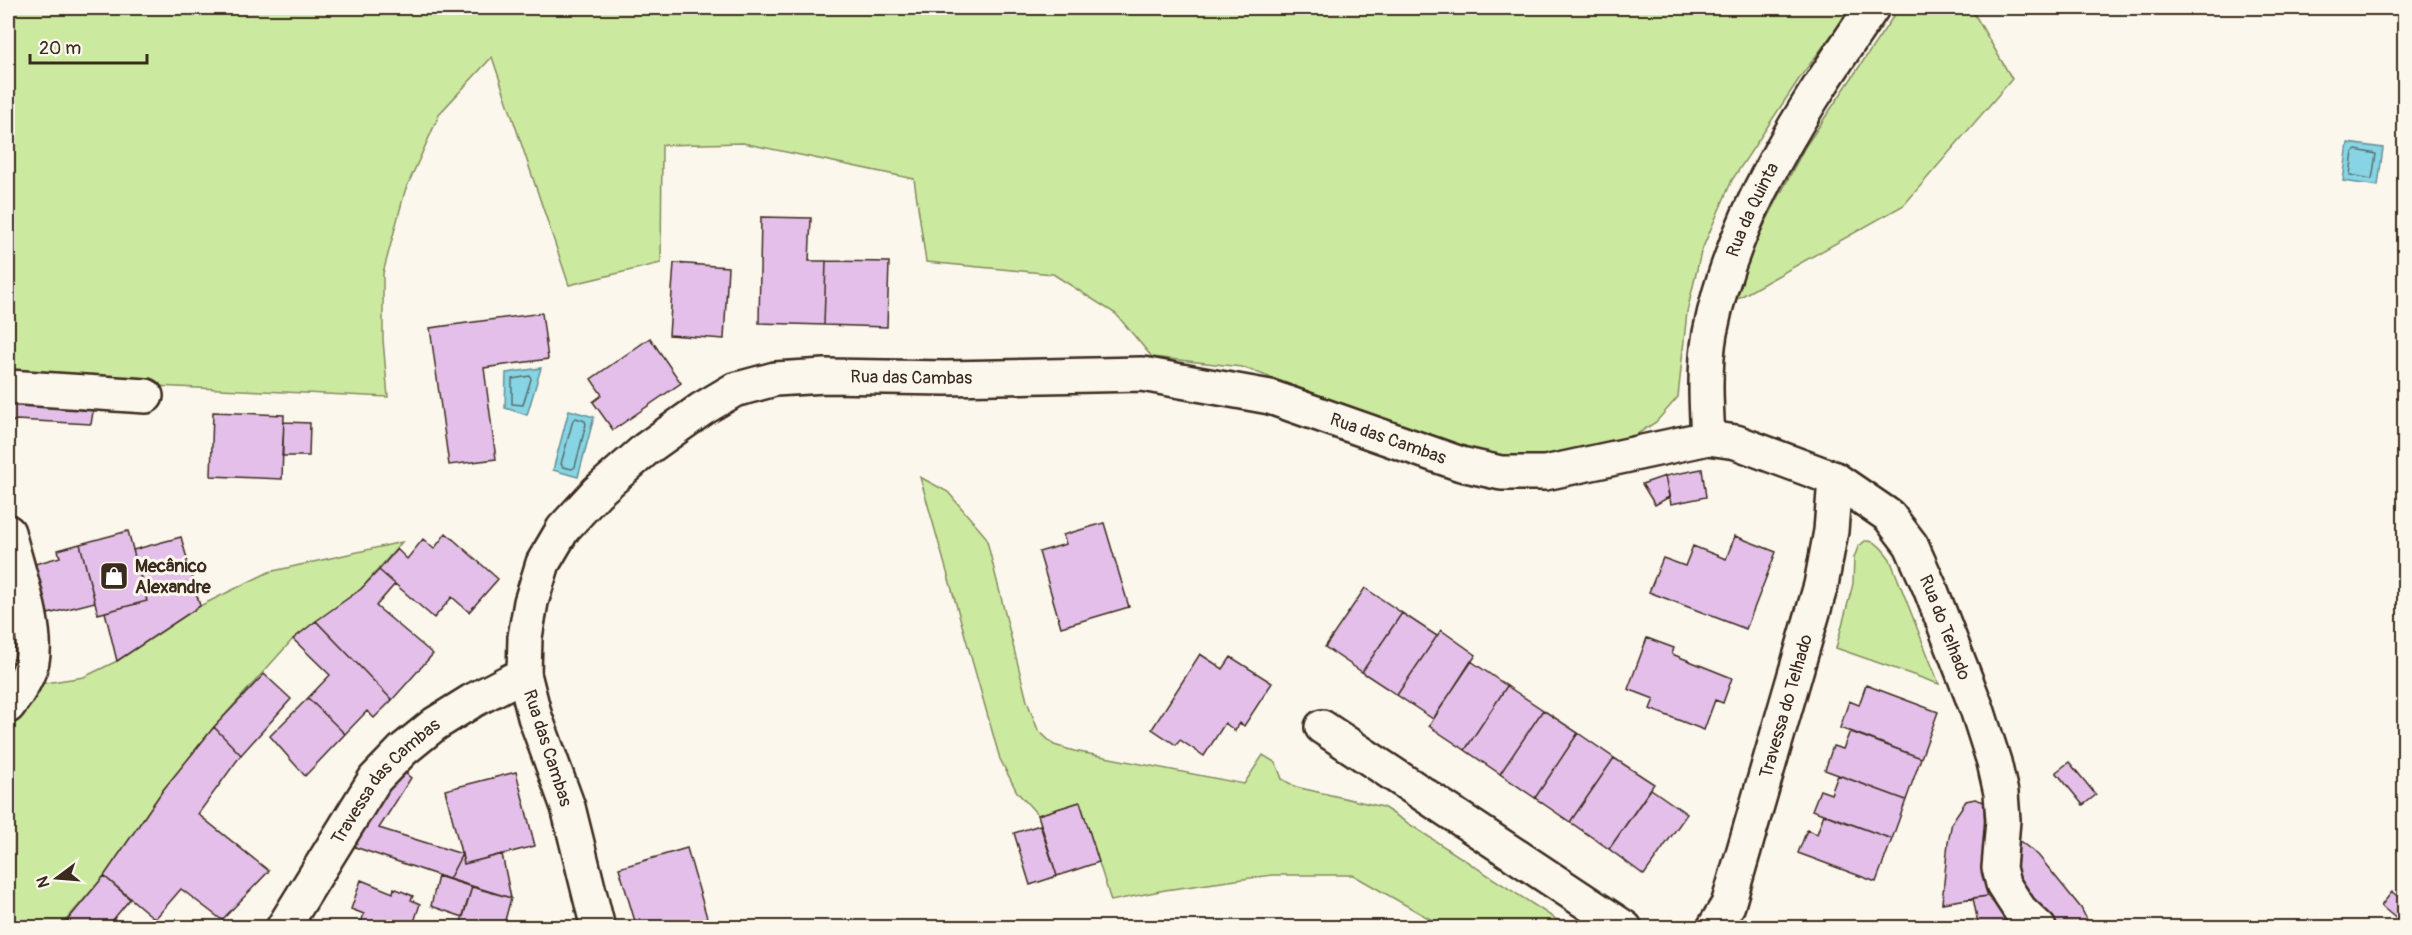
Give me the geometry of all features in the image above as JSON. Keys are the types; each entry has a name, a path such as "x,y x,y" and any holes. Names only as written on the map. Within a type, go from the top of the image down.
{"street":[{"name":"Rua da Quinta","path":"1708,438 1705,387 1709,345 1723,276 1748,216 1778,156 1872,8"},
{"name":"Rua das Cambas","path":"598,927 568,807 535,717 524,674 525,637 531,602 543,563 563,529 597,492 646,449 702,409 734,390 775,379 825,376 946,378 1142,374 1270,397 1461,464 1501,473 1545,473 1708,438"},
{"path":"8,387 146,396"},
{"name":"Rua do Telhado","path":"1708,438 1736,442 1835,479 1889,516 1911,545 1977,709 1994,762 2001,793 2003,820 1999,868 2002,884 2020,910 2039,927"},
{"name":"Travessa do Telhado","path":"1714,927 1728,905 1821,585 1831,531 1835,479"},
{"path":"8,532 33,632 32,660 21,689 8,706"},
{"name":"Travessa das Cambas","path":"283,927 375,779 403,750 435,724 524,674"},
{"path":"1322,727 1625,927"}],"green space":[{"path":"8,8 1852,8 1801,76 1732,180 1701,252 1687,312 1678,397 1656,422 1625,442 1564,454 1511,458 1454,444 1242,367 1152,357 1116,314 1053,274 926,262 914,179 743,143 662,145 661,263 569,285 492,57 440,113 405,191 383,273 383,340 388,397 155,386 8,371"},
{"path":"1899,8 1971,8 2012,79 1904,205 1733,301 1757,239 1805,147"},
{"path":"920,477 948,492 986,537 1027,701 1038,730 1054,745 1074,751 1244,784 1263,755 1276,763 1282,779 1296,787 1383,807 1568,927 1444,927 1353,875 1272,875 1165,890 1111,901 1080,802 1038,815 1017,792 1000,759"},
{"path":"1865,541 1876,544 1890,559 1939,684 1836,648 1853,584 1854,558 1858,547"},
{"path":"402,542 361,589 293,639 214,727 163,790 104,876 60,927 8,927 8,732 39,684 84,677 117,661 200,606 269,572"}],"water":[{"path":"2348,143 2383,148 2378,186 2343,181"},
{"path":"541,368 527,415 505,408 506,373"},
{"path":"569,410 594,417 578,477 553,470"}],"building":[{"path":"761,217 811,218 809,261 826,261 824,325 759,323"},
{"path":"826,261 889,262 887,327 824,325"},
{"path":"674,263 728,267 724,339 669,335"},
{"path":"542,313 548,359 484,368 496,459 449,465 430,328"},
{"path":"650,338 681,383 613,430 593,402 602,395 591,379"},
{"path":"8,395 95,400 91,424 16,420 8,424"},
{"path":"213,412 284,415 282,479 211,476"},
{"path":"284,422 310,423 309,456 282,456"},
{"path":"1702,469 1706,497 1671,504 1665,476"},
{"path":"1665,476 1669,497 1655,505 1642,484"},
{"path":"1104,523 1129,607 1061,627 1039,552 1066,544 1063,535"},
{"name":"Mecânico Alexandre","path":"128,531 147,601 98,614 80,544"},
{"path":"446,533 498,579 469,612 452,597 434,618 379,570 397,549 407,559 423,539 434,549"},
{"path":"1735,536 1776,552 1746,629 1649,592 1663,558 1685,566 1693,546 1726,559"},
{"path":"181,537 200,606 117,661 105,612 147,601 133,550"},
{"path":"80,544 95,602 48,614 35,564 60,557 58,550"},
{"path":"379,570 395,584 376,606 433,654 392,700 316,621 361,589"},
{"path":"1365,588 1402,613 1362,672 1325,647"},
{"path":"1402,613 1437,636 1397,695 1362,672"},
{"path":"316,621 392,700 374,718 367,711 345,734 308,698 330,675 293,639"},
{"path":"1441,630 1476,655 1433,719 1397,695"},
{"path":"1647,638 1674,648 1672,654 1732,678 1723,703 1715,700 1704,730 1650,709 1654,699 1628,689"},
{"path":"1200,654 1223,669 1231,657 1272,683 1244,726 1240,723 1235,731 1225,723 1204,756 1180,740 1176,745 1152,729"},
{"path":"1471,661 1507,686 1465,750 1429,726"},
{"path":"264,674 291,699 241,755 214,727"},
{"path":"1866,685 1938,712 1921,758 1840,728 1849,701 1859,705"},
{"path":"1507,686 1543,710 1500,774 1465,750"},
{"path":"308,698 345,734 305,776 270,736"},
{"path":"1543,710 1578,733 1535,798 1500,774"},
{"path":"214,727 241,755 198,814 269,871 222,920 181,889 155,919 104,876 163,790"},
{"path":"1850,731 1921,758 1906,800 1825,770 1833,746 1843,749"},
{"path":"1578,733 1614,758 1570,822 1535,798"},
{"path":"1614,758 1654,784 1609,849 1570,822"},
{"path":"2069,762 2096,795 2083,805 2056,772"},
{"path":"399,768 411,778 379,828 462,854 449,879 349,845"},
{"path":"516,772 535,846 464,864 445,790"},
{"path":"1838,775 1906,800 1892,839 1812,810 1820,790 1831,794"},
{"path":"1651,789 1687,814 1644,875 1609,849"},
{"path":"1975,799 1984,802 1987,896 1942,903 1952,822 1966,801"},
{"path":"1080,802 1099,862 1057,876 1038,815"},
{"path":"1824,814 1892,839 1876,882 1798,853 1807,830 1817,834"},
{"path":"1040,825 1057,876 1030,885 1014,833"},
{"path":"2017,839 2038,855 2081,908 2091,928 2055,928 2009,876"},
{"path":"687,848 710,928 637,928 619,868"},
{"path":"462,854 464,864 502,854 511,898 449,879"},
{"path":"104,876 130,899 108,926 104,922 99,928 61,928"},
{"path":"438,876 472,887 463,917 431,906"},
{"path":"361,880 393,893 394,888 413,896 411,900 420,904 412,928 359,928 364,914 351,909"},
{"path":"472,887 511,898 503,928 459,928"},
{"path":"2392,892 2404,901 2404,925 2381,906"},
{"path":"1987,896 2016,925 2015,928 1979,928 1973,898"}],"place":[{"name":"Mecânico Alexandre","path":"114,576"}]}
